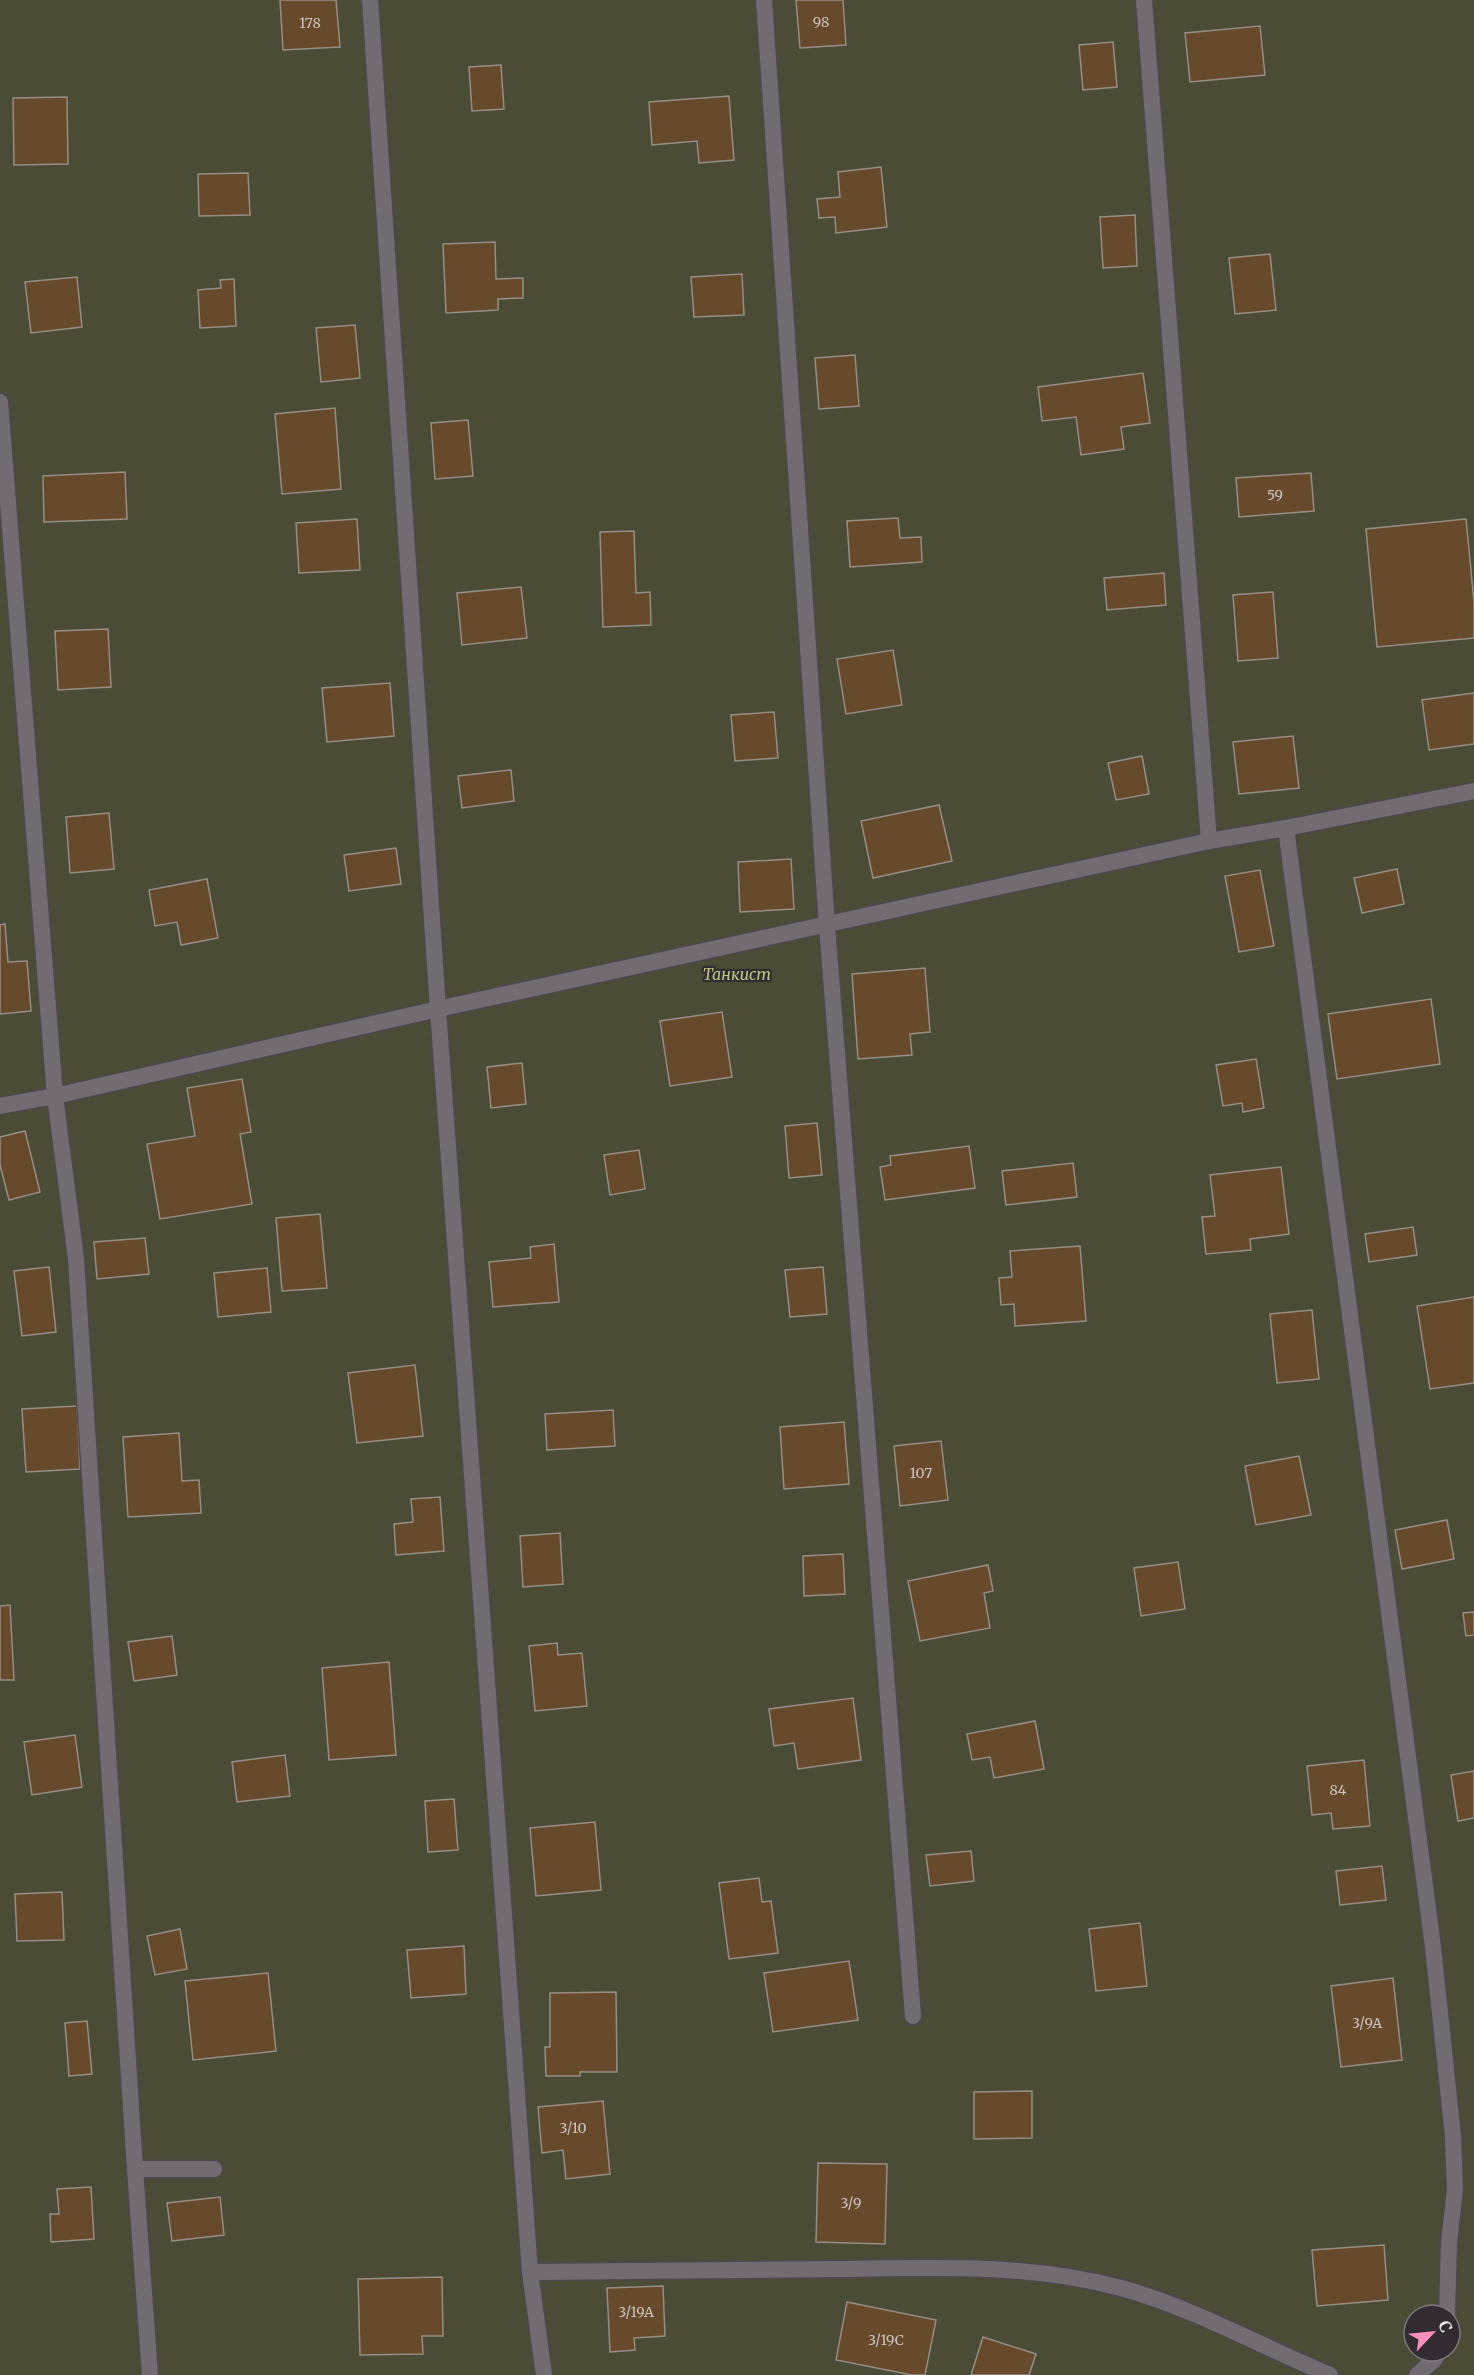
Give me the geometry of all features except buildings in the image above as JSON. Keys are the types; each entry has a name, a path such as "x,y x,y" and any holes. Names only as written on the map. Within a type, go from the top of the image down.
{"lane":[{"path":"370,0 438,1009 530,2272 544,2375"},
{"path":"764,0 827,926 913,2016"},
{"path":"1144,0 1209,841"},
{"path":"0,402 55,1096 76,1259 150,2375"},
{"path":"0,1106 55,1096 438,1009 1209,841 1474,791"},
{"path":"1286,828 1437,1982 1454,2136 1455,2190 1449,2242 1447,2303"},
{"path":"135,2169 214,2169"},
{"path":"530,2272 976,2267 1055,2275 1121,2288 1187,2311 1273,2352 1330,2375"},
{"path":"1417,2375 1431,2363"}],"green space":[{"name":"Танкист","path":"0,0 1474,0 1474,2375 0,2375"}]}
